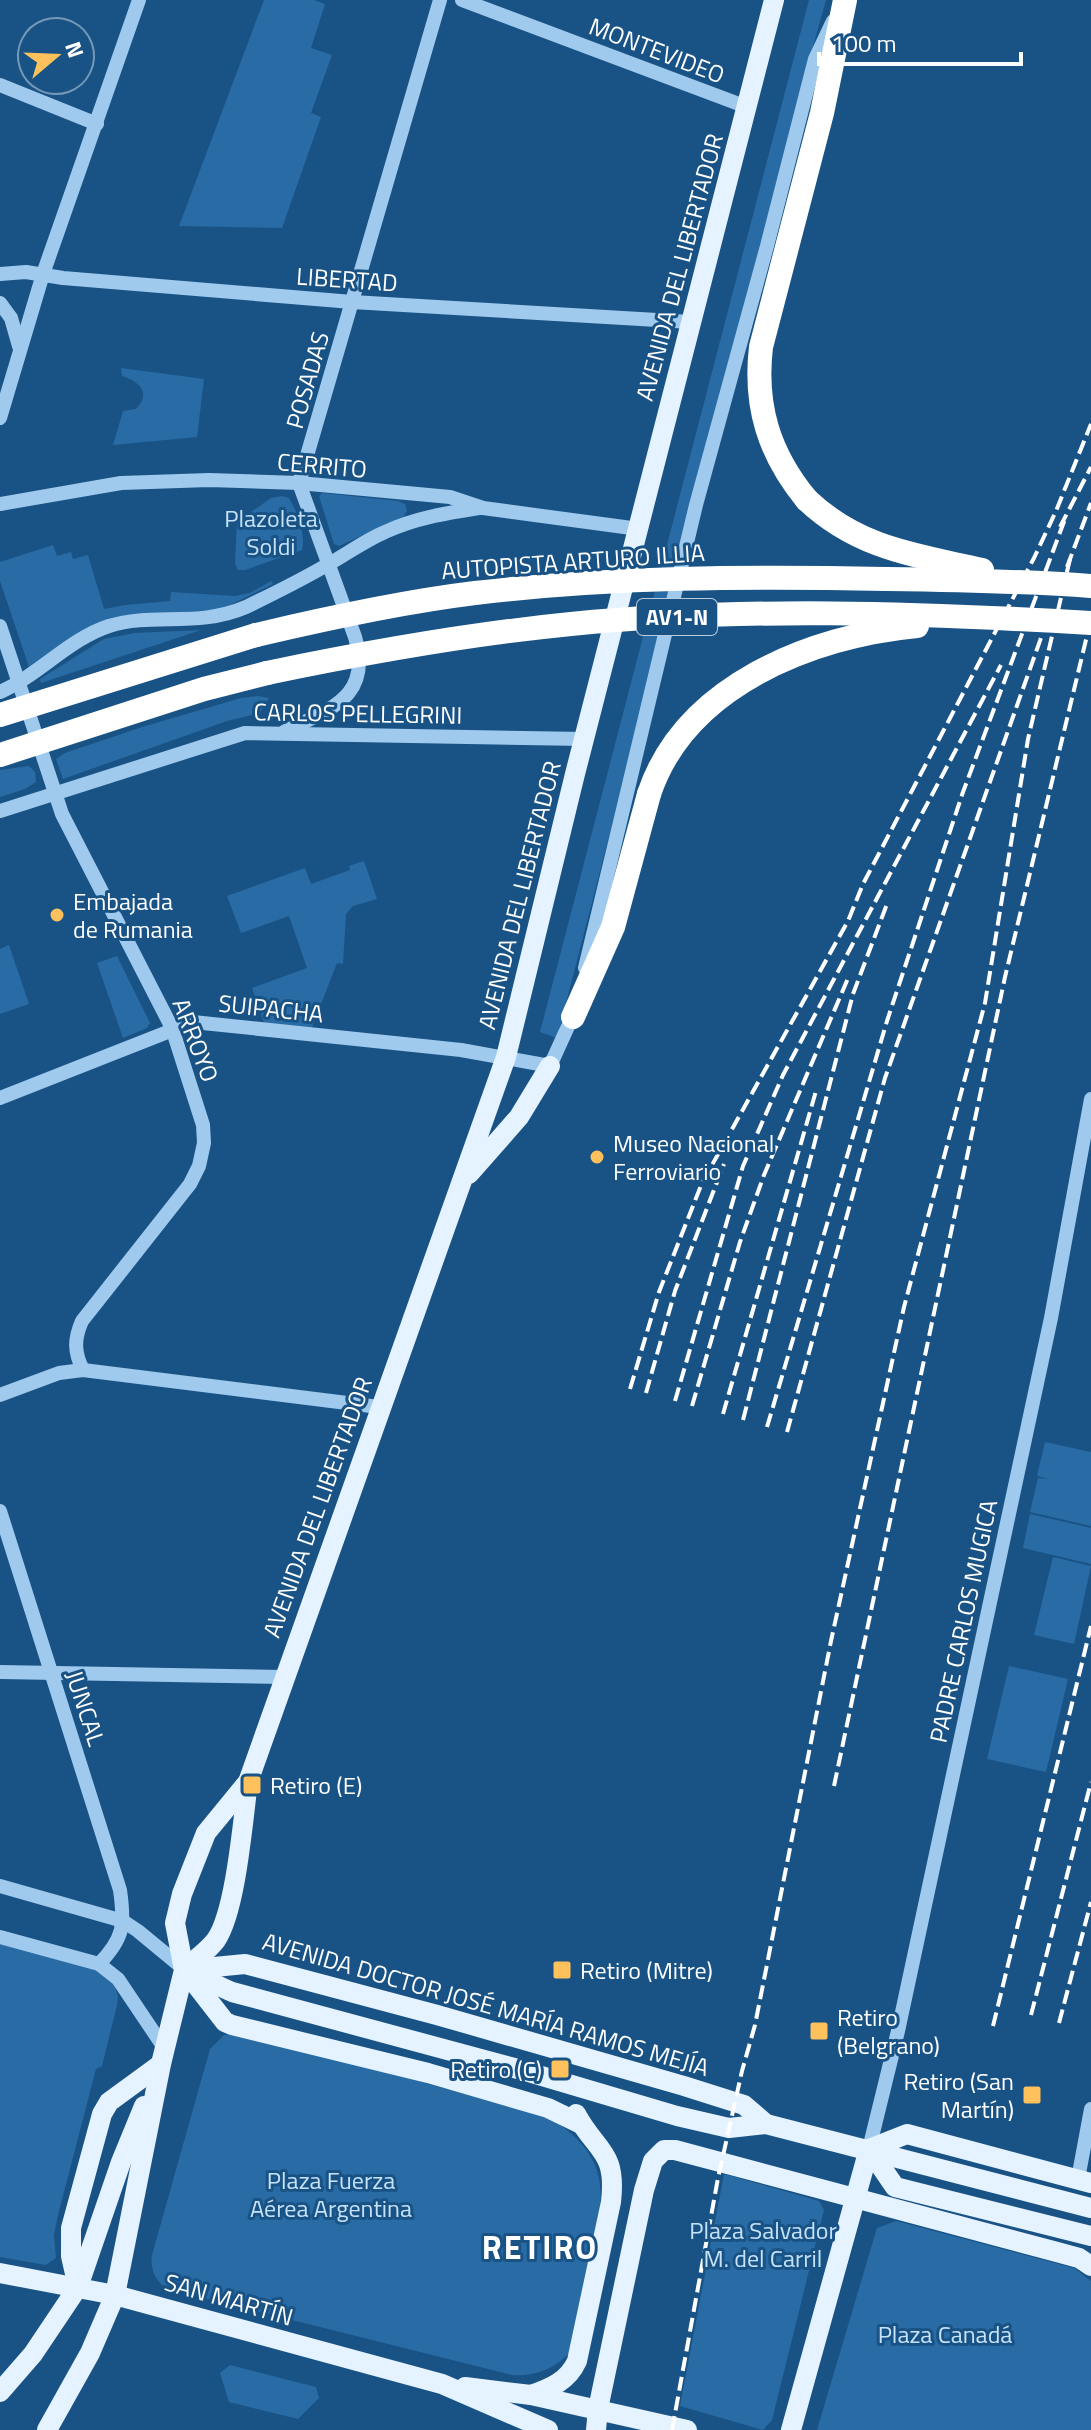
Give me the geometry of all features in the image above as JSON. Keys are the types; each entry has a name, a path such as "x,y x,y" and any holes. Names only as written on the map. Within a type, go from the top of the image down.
{"highway":[{"path":"844,0 832,73 761,347 758,389 763,418 781,464 807,500 852,533 894,551 1036,582"},
{"name":"AUTOPISTA ARTURO ILLIA","path":"0,715 256,635 401,604 473,593 569,584 740,577 1036,582 1091,586"},
{"name":"AV1-N","path":"37,744 204,689 267,673 436,641 571,624 739,614 871,613 1091,623"},
{"path":"573,1017 613,927 649,794 663,761 691,723 730,690 761,671 831,643 875,632 932,625 1035,620"},
{"path":"0,755 37,744"}],"main road":[{"name":"AVENIDA DEL LIBERTADOR","path":"184,1970 217,1939 228,1908 248,1782 506,1057 584,739 774,0"},
{"path":"464,1180 519,1117 550,1066"},
{"name":"AVENIDA DEL LIBERTADOR","path":"47,2430 90,2353 115,2295 163,2057 184,1970 175,1923 182,1894 206,1833 248,1782"},
{"name":"AVENIDA DOCTOR JOSÉ MARÍA RAMOS MEJÍA","path":"184,1970 238,1963 261,1968 684,2086 744,2105 766,2124"},
{"path":"184,1970 225,2022 232,2025 405,2067 548,2108 581,2124"},
{"name":"AVENIDA DOCTOR JOSÉ MARÍA RAMOS MEJÍA","path":"184,1970 232,1992 666,2113 729,2128 766,2124 1091,2208"},
{"name":"AVENIDA DEL LIBERTADOR","path":"0,2392 33,2354 78,2287 121,2162 163,2057"},
{"path":"78,2287 71,2256 71,2228 102,2114 109,2102 163,2057"},
{"path":"536,2105 557,2097 567,2084"},
{"path":"531,2395 554,2386 570,2374 577,2361 613,2185 602,2148 581,2124 567,2084"},
{"path":"869,2149 907,2134 1084,2181"},
{"path":"791,2430 869,2149"},
{"path":"869,2149 895,2187 1091,2236"},
{"path":"596,2430 644,2190 650,2169 664,2150 675,2150 1079,2258 1091,2265"},
{"name":"SAN MARTÍN","path":"0,2273 115,2295 442,2384 531,2395 598,2409 661,2427 687,2430"},
{"path":"583,2339 598,2409"},
{"name":"SAN MARTÍN","path":"442,2384 548,2430"}],"street":[{"path":"0,418 43,274 139,0"},
{"name":"POSADAS","path":"299,483 440,0"},
{"name":"MONTEVIDEO","path":"462,0 747,107"},
{"path":"550,1066 573,1017 696,505 815,59 844,0"},
{"path":"0,85 97,124"},
{"name":"LIBERTAD","path":"0,274 26,272 352,302 691,322"},
{"path":"0,303 11,318 20,350"},
{"name":"CERRITO","path":"0,504 121,483 209,480 299,483 450,497 483,508 639,529"},
{"path":"284,732 345,700 358,678 360,663 358,646 299,483"},
{"path":"0,692 18,684 109,626 132,621 215,617 244,608 328,565 364,542 402,525 436,515 483,508"},
{"name":"ARROYO","path":"0,626 62,814 172,1028 201,1115 204,1143 199,1166 190,1184 82,1321 76,1334 76,1351 83,1370"},
{"name":"CARLOS PELLEGRINI","path":"0,811 236,734 284,732 584,739"},
{"name":"SUIPACHA","path":"0,1098 193,1022 506,1057 550,1066"},
{"name":"PADRE CARLOS MUGICA","path":"869,2149 898,2031 1051,1318 1091,1099"},
{"path":"0,1395 59,1373 83,1370 379,1407"},
{"name":"JUNCAL","path":"0,1511 115,1870 123,1921"},
{"path":"0,1672 284,1677"},
{"path":"0,1886 123,1921 184,1970"},
{"path":"99,1964 120,1937 123,1921"},
{"path":"0,1937 99,1964 118,1979 163,2057"},
{"path":"1084,2181 1091,2109"}],"green space":[{"path":"264,0 314,0 325,4 311,48 332,55 311,113 321,117 282,228 179,226"},
{"path":"809,0 826,0 557,1038 540,1032"},
{"path":"121,368 204,379 197,437 113,445 123,411 136,409 143,398 141,388 122,376"},
{"path":"322,493 398,501 405,504 407,511 403,517 339,546 334,544 319,496"},
{"name":"Plazoleta Soldi","path":"271,498 289,498 298,516 302,550 238,570 235,563 237,522"},
{"path":"53,545 57,556 71,552 73,559 88,555 104,609 170,601 171,592 235,596 250,593 271,581 273,584 222,609 133,616 30,670 0,581 0,562"},
{"path":"201,630 41,683 40,679 104,639 135,633"},
{"path":"257,696 269,698 260,713 227,721 63,779 56,759 65,753 142,727"},
{"path":"29,766 35,772 36,782 0,797 0,770"},
{"path":"364,861 377,899 353,906 346,914 343,964 337,963 311,1030 265,1026 252,988 307,968 289,916 241,933 227,896 305,868 311,884 350,870 349,866"},
{"path":"9,945 29,1004 0,1014 0,949"},
{"path":"117,956 150,1023 147,1028 123,1038 97,963"},
{"path":"1045,1442 1091,1452 1091,1526 1030,1512 1038,1478 1048,1479 1037,1476"},
{"path":"1030,1514 1091,1528 1091,1564 1023,1548"},
{"path":"1053,1557 1091,1566 1074,1644 1034,1635"},
{"path":"1009,1666 1068,1679 1046,1772 987,1759"},
{"path":"0,1944 97,1969 114,1983 118,1997 102,2066 96,2069 58,2215 54,2235 56,2258 46,2265 0,2257"},
{"name":"Plaza Fuerza Aérea Argentina","path":"242,2033 549,2117 570,2133 585,2148 594,2164 600,2181 601,2198 569,2354 543,2371 512,2375 168,2289 160,2283 153,2270 152,2255 210,2049 224,2035"},
{"name":"Plaza Salvador M. del Carril","path":"724,2174 819,2201 824,2210 772,2420 763,2430 680,2406"},
{"name":"Plaza Canadá","path":"896,2221 1074,2268 1091,2281 1091,2430 817,2430 877,2228"},
{"path":"230,2365 316,2387 319,2398 298,2419 229,2402 220,2373"}],"railway":[{"path":"630,1389 659,1292 702,1183 848,921 863,884 1034,558 1091,424"},
{"path":"1060,527 1091,467"},
{"path":"1067,567 1091,503"},
{"path":"767,1427 887,1021 963,792 1065,519"},
{"path":"672,2430 718,2178 755,2025 831,1641 904,1307 985,1003 1028,739 1070,559"},
{"path":"834,1786 1005,977 1091,619"},
{"path":"787,1432 885,1078 1042,635"},
{"path":"675,1401 743,1166 783,1075 1001,665"},
{"path":"743,1420 853,994 887,904"},
{"path":"692,1406 740,1242 764,1175 849,976"},
{"path":"723,1414 816,1091"},
{"path":"646,1393 675,1291 724,1164"},
{"path":"993,2026 1091,1626"},
{"path":"1031,2015 1091,1782"},
{"path":"1059,2023 1091,1902"}],"place":[{"name":"Embajada de Rumania","path":"57,915"},
{"name":"Museo Nacional Ferroviario","path":"597,1157"},
{"name":"Retiro (E)","path":"252,1785"},
{"name":"Retiro (Mitre)","path":"562,1970"},
{"name":"Retiro (Belgrano)","path":"819,2031"},
{"name":"Retiro (C)","path":"560,2069"},
{"name":"Retiro (San Martín)","path":"1032,2095"}],"district":[{"name":"RETIRO","path":"540,2247"}]}
